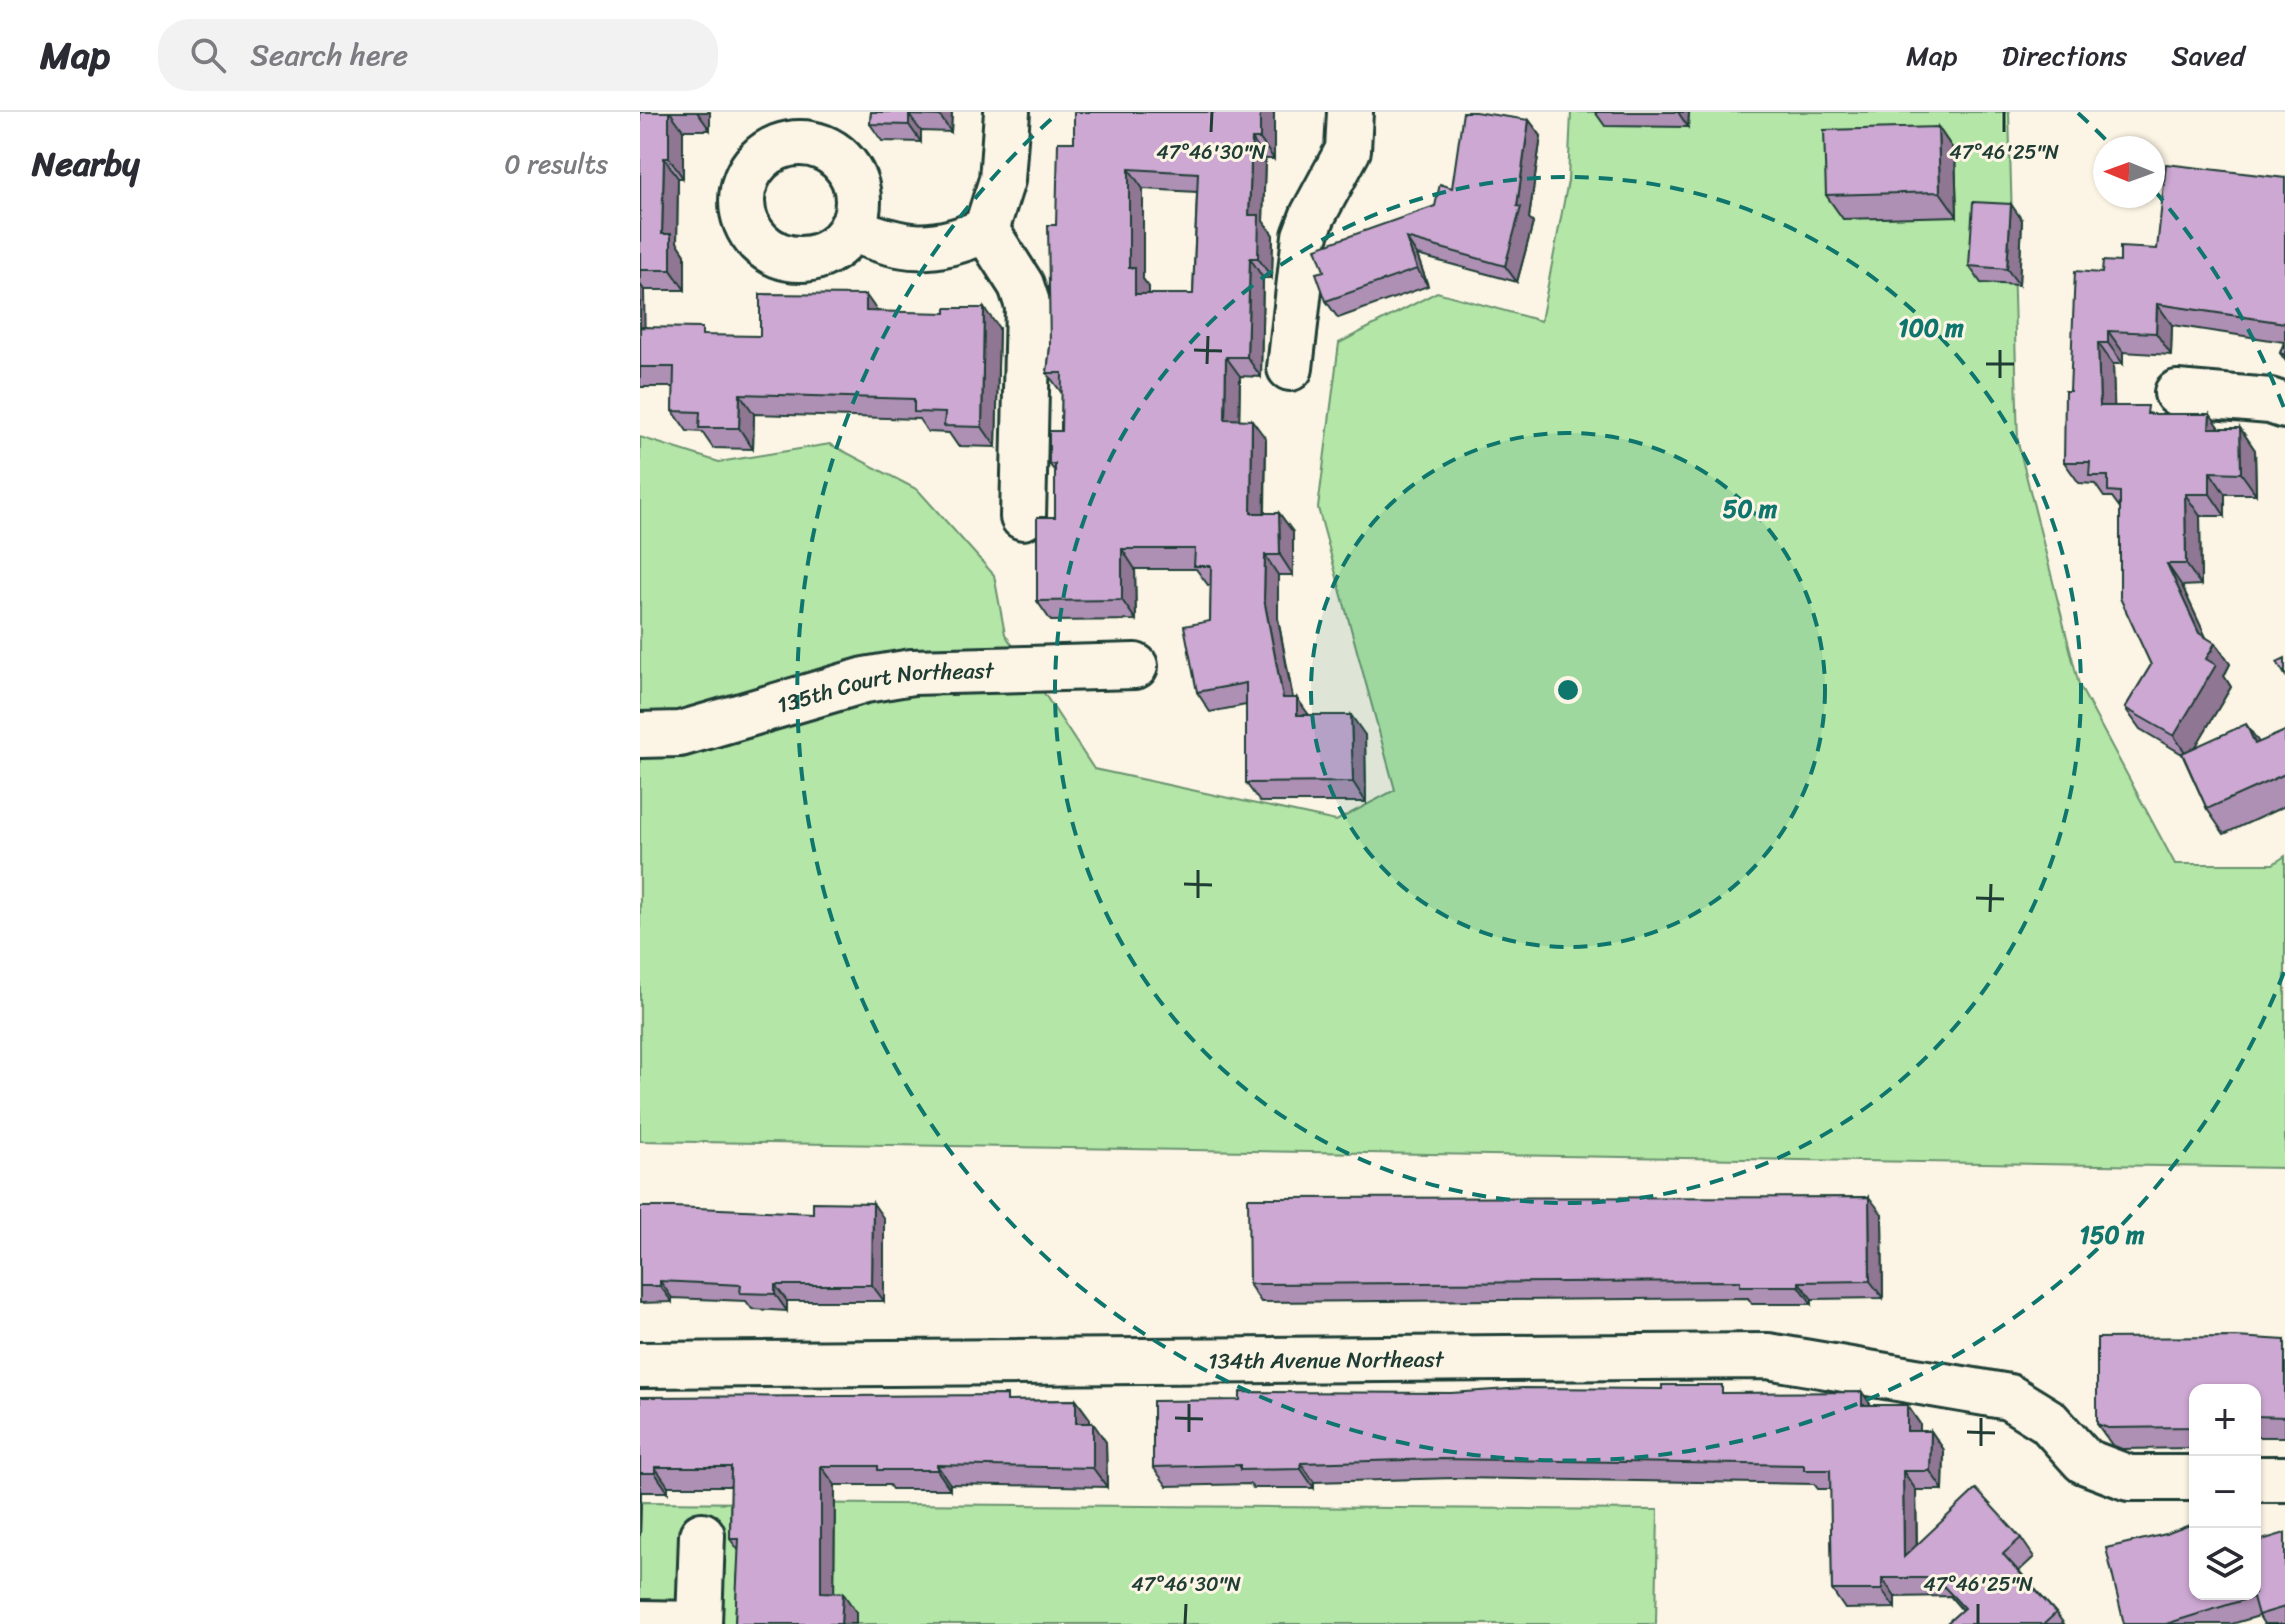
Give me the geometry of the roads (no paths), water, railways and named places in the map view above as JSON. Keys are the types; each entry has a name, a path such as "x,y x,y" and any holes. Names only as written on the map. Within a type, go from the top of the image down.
{"street":[{"path":"851,229 896,246 929,249 958,243 986,230 1002,180 1007,112"},
{"path":"1290,368 1305,236 1348,150 1350,112"},
{"path":"986,230 1021,285 1028,306 1023,517"},
{"path":"2177,393 2270,401 2285,406"},
{"name":"135th Court Northeast","path":"640,735 680,734 865,680 912,672 1135,666"},
{"name":"134th Avenue Northeast","path":"640,1365 1768,1356 2009,1397 2048,1421 2084,1461 2129,1478 2189,1478"},
{"path":"2261,1479 2285,1479"},
{"path":"640,1623 699,1624 702,1535"}]}
